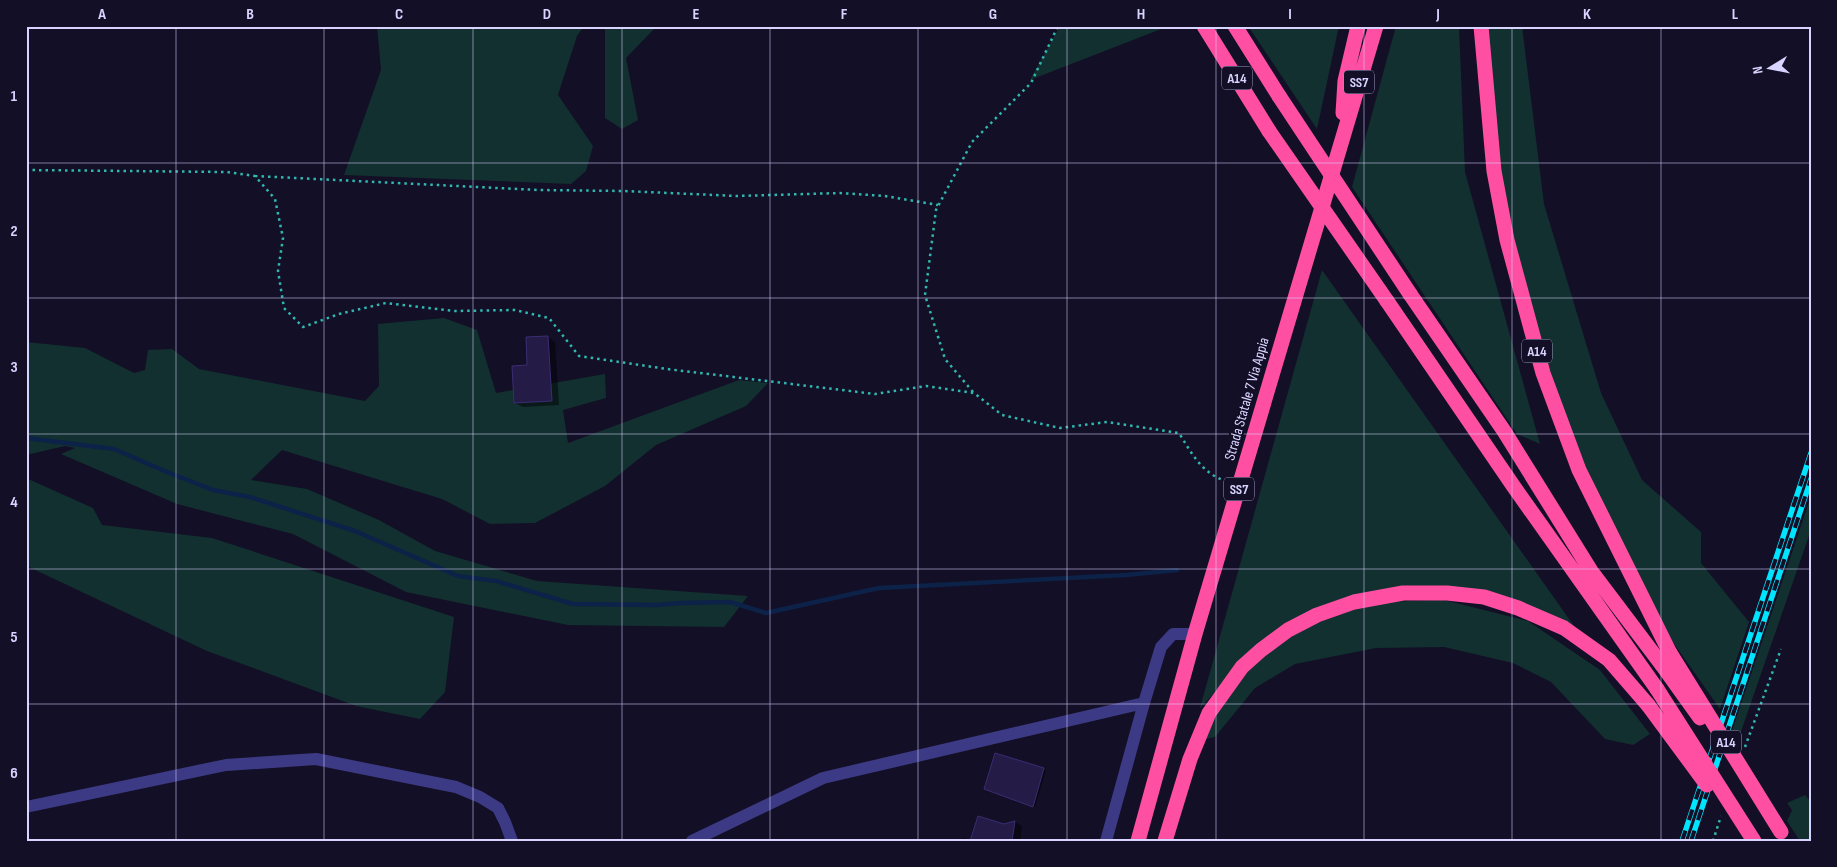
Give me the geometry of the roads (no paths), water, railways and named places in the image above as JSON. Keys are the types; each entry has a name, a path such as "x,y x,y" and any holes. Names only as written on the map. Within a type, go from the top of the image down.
{"highway":[{"name":"A14","path":"1204,26 1269,131 1514,487 1658,689 1752,841"},
{"name":"A14","path":"1235,26 1410,294 1504,432 1591,571 1666,659 1784,836"},
{"path":"1342,137 1345,81 1358,26"},
{"name":"Strada Statale 7 Via Appia","path":"1138,841 1195,634 1376,26"},
{"name":"A14","path":"1481,26 1494,171 1507,240 1543,372 1578,470 1666,659"},
{"name":"A14","path":"1166,841 1190,759 1209,713 1242,667 1261,650 1288,630 1317,615 1354,602 1403,593 1447,593 1484,597 1518,608 1564,628 1609,660 1648,705 1752,841"}],"street":[{"path":"1106,841 1161,647 1173,634 1195,634"},
{"path":"692,841 823,778 1144,703"},
{"path":"26,807 226,765 316,759 456,787 480,797 498,808 512,841"}],"waterway":[{"path":"26,438 114,449 213,490 250,497 355,531 458,576 496,581 573,604 657,605 730,602 766,613 879,588 1126,575 1177,570"}],"railway":[{"path":"1682,841 1811,453"},
{"path":"1691,841 1811,479"}]}
